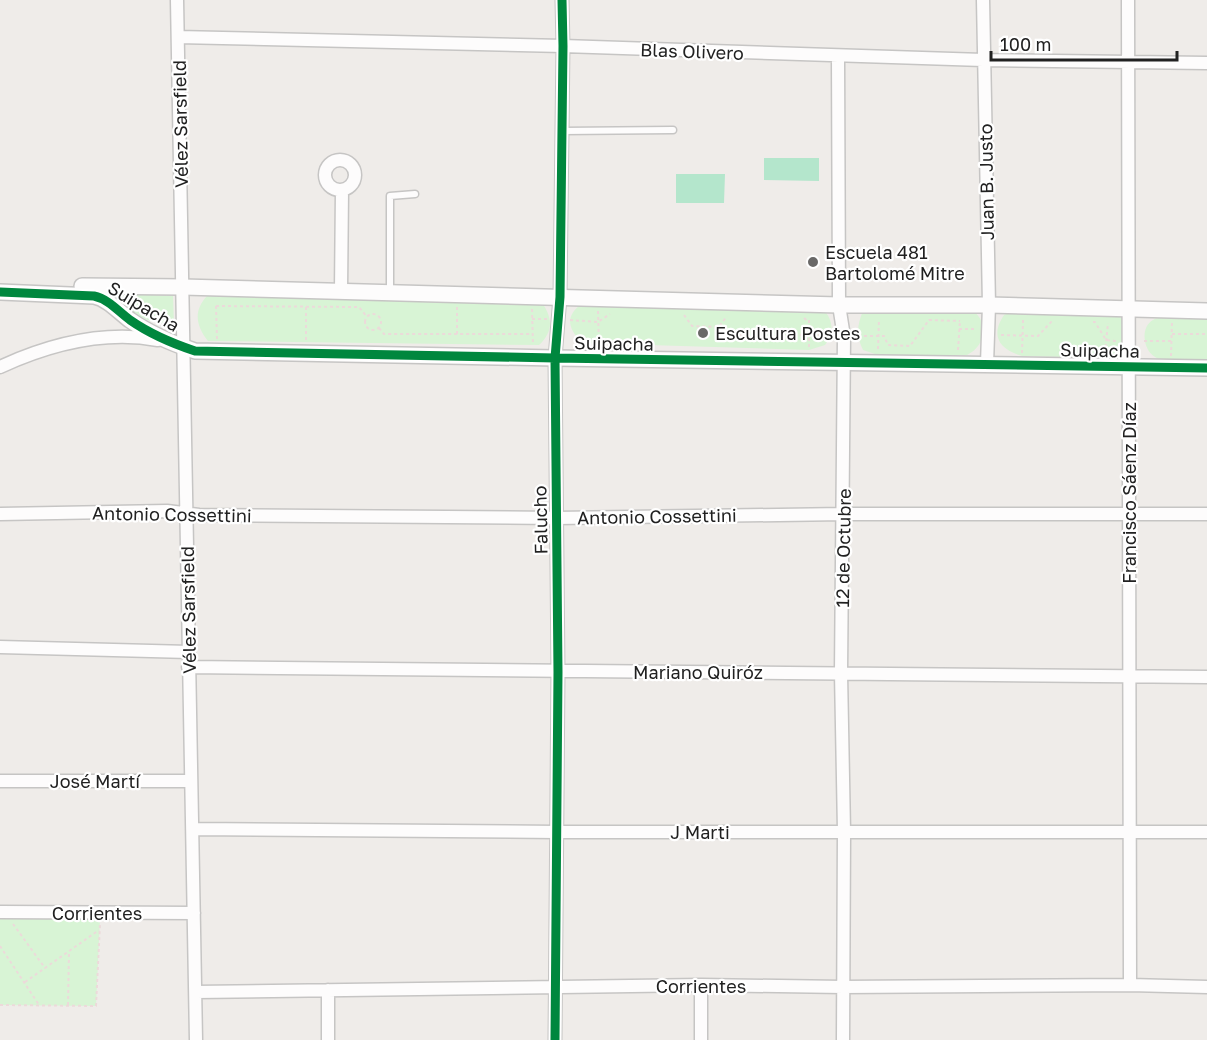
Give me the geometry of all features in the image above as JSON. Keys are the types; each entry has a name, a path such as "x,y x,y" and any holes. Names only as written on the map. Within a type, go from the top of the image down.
{"street":[{"name":"Vélez Sarsfield","path":"177,0 196,1040"},
{"name":"Falucho","path":"555,1040 558,672 555,358 560,297 562,0"},
{"name":"Juan B. Justo","path":"983,0 989,305 987,364"},
{"name":"Francisco Sáenz Díaz","path":"1128,0 1130,985"},
{"name":"Blas Olivero","path":"178,37 563,46 983,60 1207,63"},
{"name":"12 de Octubre","path":"838,56 840,305 844,337 841,673 844,831 843,1040"},
{"path":"341,291 342,190"},
{"name":"Suipacha","path":"0,287 183,287 840,305 989,305 1207,311"},
{"name":"Suipacha","path":"0,292 102,298 129,319 165,341 195,351 1207,368"},
{"path":"0,367 31,352 68,342 138,336 165,341"},
{"name":"Antonio Cossettini","path":"0,514 167,511 556,518 844,514 1207,514"},
{"path":"0,647 189,652"},
{"name":"Mariano Quiróz","path":"188,667 1207,677"},
{"name":"José Martí","path":"0,781 191,781"},
{"name":"J Marti","path":"193,829 557,832 1207,832"},
{"name":"Corrientes","path":"5,916 194,913"},
{"path":"701,985 701,1040"},
{"name":"Corrientes","path":"196,992 701,985 1207,987"},
{"path":"328,990 328,1040"}],"lane":[{"path":"562,131 673,130"},
{"path":"390,292 390,196 415,194"}],"path":[{"path":"457,334 458,299"},
{"path":"532,300 533,345"},
{"path":"598,302 598,345"},
{"path":"957,356 961,305"},
{"path":"217,342 216,306 359,307 367,317"},
{"path":"306,307 306,343"},
{"path":"371,314 378,316 381,323 379,328 372,330 367,327 365,322 367,317 371,314"},
{"path":"570,320 598,322 610,314"},
{"path":"809,314 809,350"},
{"path":"684,315 692,326 720,327 728,335 834,335"},
{"path":"720,327 727,315"},
{"path":"798,315 809,321"},
{"path":"878,355 879,316"},
{"path":"1171,360 1172,316"},
{"path":"532,320 549,319"},
{"path":"1022,356 1023,319"},
{"path":"858,336 884,336 888,345 910,346 929,320 960,321"},
{"path":"959,329 984,329 988,334 1038,336 1052,320"},
{"path":"1104,358 1108,321"},
{"path":"1085,322 1095,322 1106,340"},
{"path":"379,328 384,334 532,334"},
{"path":"1172,334 1207,334"},
{"path":"1144,341 1172,341"},
{"path":"5,916 45,968"},
{"path":"0,1005 96,1006 100,919"},
{"path":"24,982 99,930"},
{"path":"0,946 39,1005"},
{"path":"68,1005 69,951"}],"green space":[{"path":"764,158 819,158 819,181 764,180"},
{"path":"676,174 725,174 724,203 676,203"},
{"path":"109,293 173,296 174,324 153,322 138,316"},
{"path":"207,296 540,300 549,317 550,328 539,345 208,341 201,330 198,318 200,307"},
{"path":"583,303 823,309 831,322 831,331 825,345 809,350 582,343 573,332 570,322 573,312"},
{"path":"970,309 980,319 983,332 979,345 967,355 878,355 863,350 859,340 859,321 863,311"},
{"path":"1013,311 1118,315 1124,321 1125,347 1119,354 1104,358 1022,356 1008,350 999,341 997,335 1004,315"},
{"path":"1162,317 1207,317 1207,361 1166,360 1151,354 1146,344 1146,328 1153,320"},
{"path":"0,919 100,919 96,1006 0,1005"}],"cycle path":[{"path":"555,1040 558,672 555,358 560,297 562,0"},
{"path":"0,292 94,296 108,303 145,330 195,351 1207,368"}],"place":[{"name":"Escuela 481 Bartolomé Mitre","path":"813,262"},
{"name":"Escultura Postes","path":"703,333"}]}
